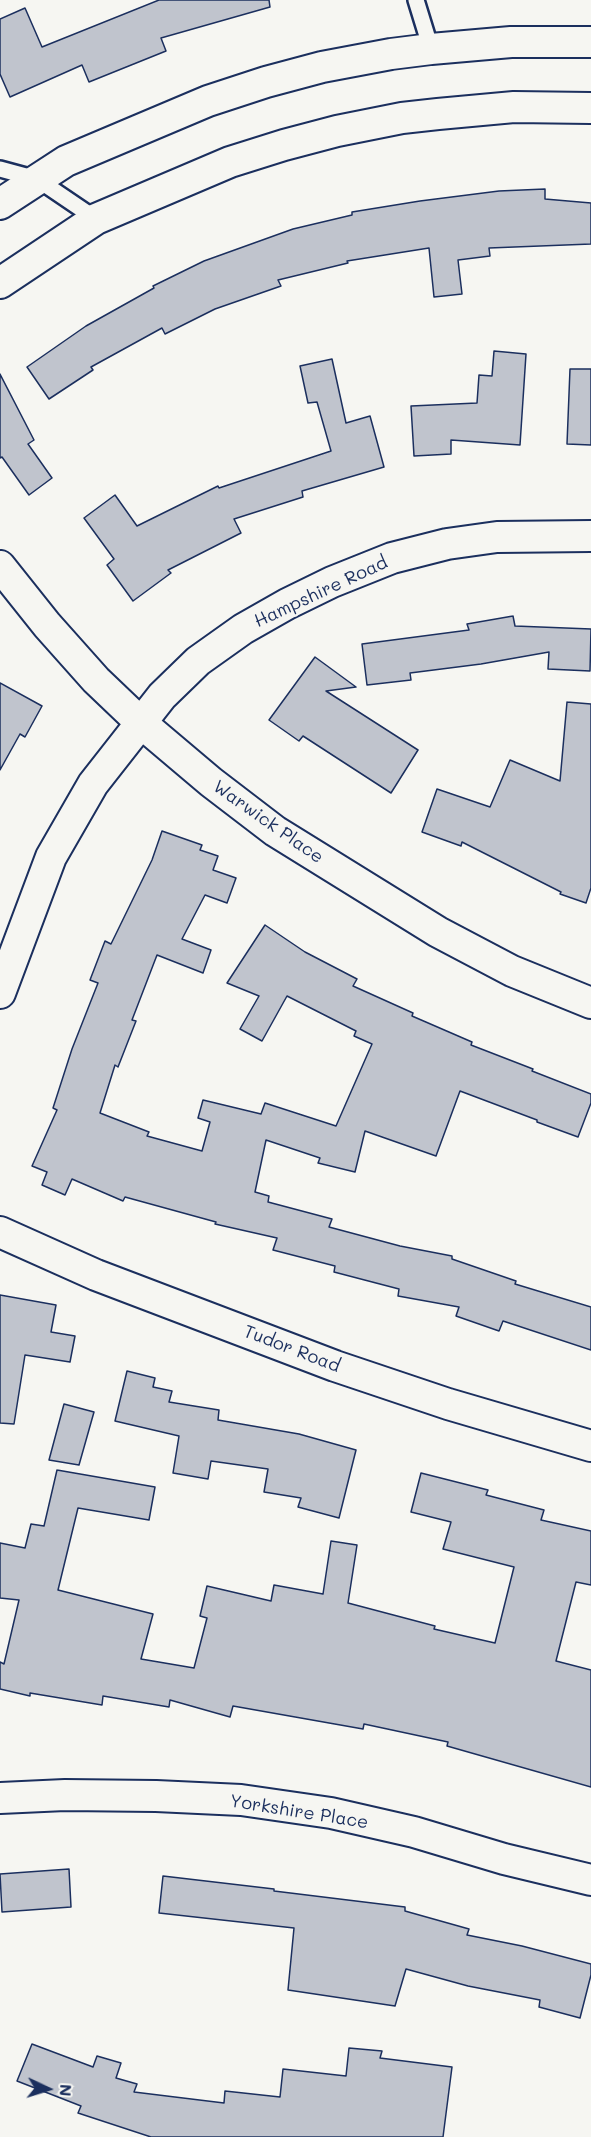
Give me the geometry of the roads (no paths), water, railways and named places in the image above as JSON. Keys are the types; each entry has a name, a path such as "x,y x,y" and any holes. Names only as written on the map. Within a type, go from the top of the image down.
{"street":[{"path":"0,204 66,161 127,133 208,101 266,82 391,54 431,49 511,42 591,42"},
{"path":"0,283 96,219 230,162 284,145 337,131 402,118 514,107 591,108"},
{"name":"Hampshire Road","path":"0,993 51,857 93,784 162,696 198,662 243,629 287,604 332,582 392,558 447,544 497,537 591,536"},
{"name":"Warwick Place","path":"0,566 47,625 96,680 140,722 211,782 285,838 438,932 512,971 591,1003"},
{"name":"Tudor Road","path":"0,1232 96,1275 335,1366 448,1404 591,1446"},
{"name":"Yorkshire Place","path":"0,1798 65,1795 241,1800 331,1813 414,1832 504,1859 591,1880"}],"lane":[{"path":"416,0 431,49"},
{"path":"0,169 37,179 96,219"}]}
